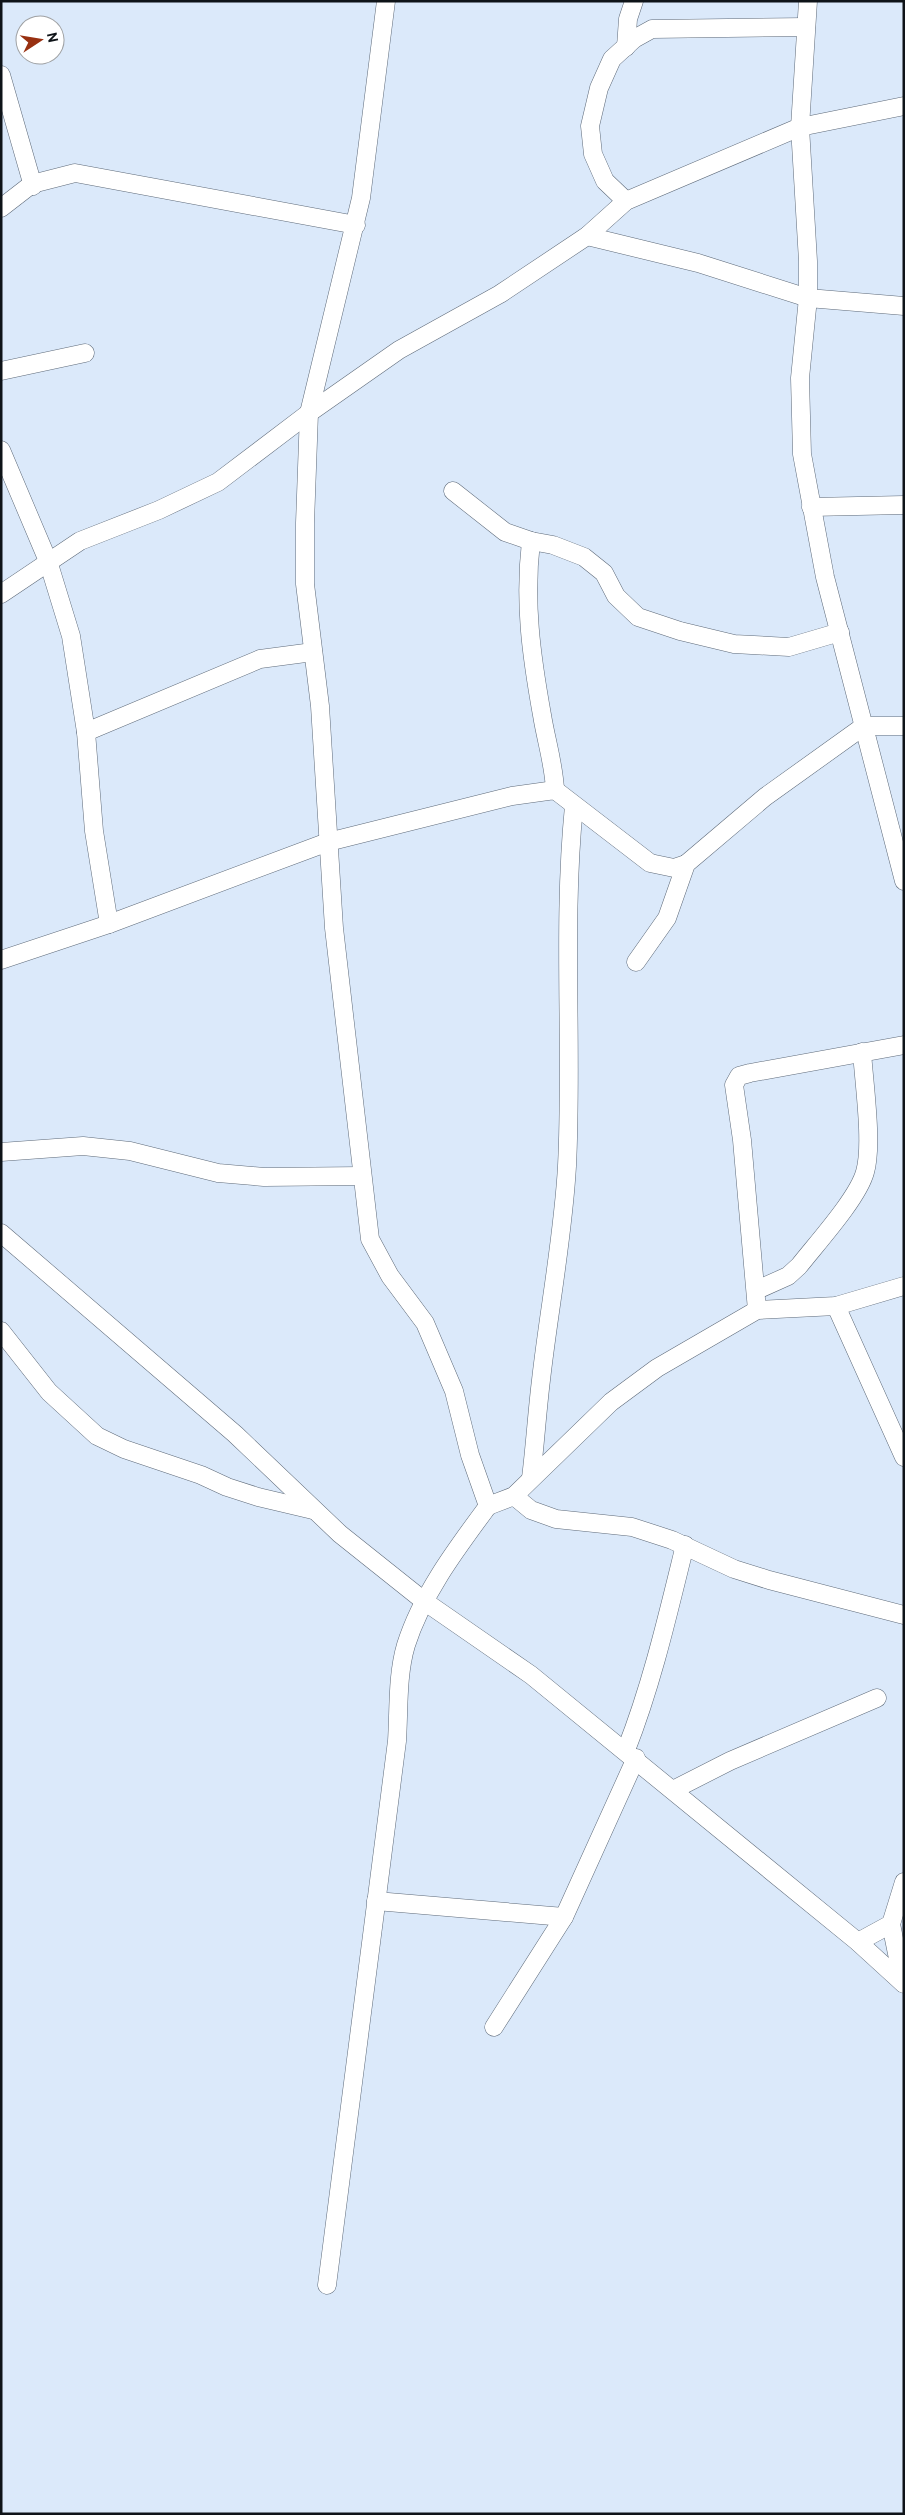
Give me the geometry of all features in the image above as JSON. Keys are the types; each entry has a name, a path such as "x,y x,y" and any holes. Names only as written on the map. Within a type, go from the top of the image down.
{"street":[{"path":"386,1 356,225 309,412 305,584 320,706 334,928 370,1239 390,1276 425,1323 454,1391 470,1455 488,1506"},
{"path":"626,47 628,19 634,1"},
{"path":"808,1 800,127 808,261 808,298 800,378 802,454 811,507 840,632 904,881"},
{"path":"626,201 605,181 593,154 590,126 599,88 612,60 634,39 652,29 806,27"},
{"path":"1,75 33,186"},
{"path":"1,594 80,541 159,510 218,482 309,412 399,350 500,294 587,236 626,201 800,127 904,106"},
{"path":"1,208 32,184 33,186 75,173 356,225"},
{"path":"587,236 698,263 808,298 904,306"},
{"path":"1,371 85,354"},
{"path":"1,450 48,561 71,636 86,732 94,831 109,924"},
{"path":"453,491 505,532 531,541 553,545 584,557 604,573 616,596 638,616 680,631 734,644 789,647 840,632"},
{"path":"811,507 904,505"},
{"path":"531,541 526,579 527,618 536,683 555,790 650,863 674,868 686,864 765,797 864,726 904,726"},
{"path":"86,732 260,659 313,652"},
{"path":"1,960 109,924 328,842 512,796 555,790"},
{"path":"531,1478 541,1380 561,1246 567,1166 570,1046 568,892 574,806"},
{"path":"636,962 666,918 686,864"},
{"path":"757,1310 757,1290 734,1085 739,1076 750,1073 904,1044"},
{"path":"757,1290 788,1276 799,1266 857,1189 865,1172 868,1153 862,1052"},
{"path":"1,1152 83,1146 130,1151 218,1173 264,1177 362,1176"},
{"path":"1,1234 155,1363 235,1434 340,1534 424,1602 531,1675 631,1754 858,1942 903,1983"},
{"path":"327,2285 397,1741 401,1679 406,1646 424,1602 488,1506 514,1496 610,1402 657,1368 757,1310 836,1306 904,1286"},
{"path":"836,1306 904,1457"},
{"path":"1,1331 49,1392 97,1436 124,1449 201,1475 235,1489 314,1510"},
{"path":"514,1496 531,1510 556,1519 632,1527 685,1545 734,1568 769,1580 904,1615"},
{"path":"494,2027 564,1917 631,1754 637,1722 669,1611 685,1545"},
{"path":"673,1790 730,1761 877,1698"},
{"path":"903,1983 892,1924 904,1882"},
{"path":"376,1901 564,1917"},
{"path":"858,1942 892,1924"}]}
